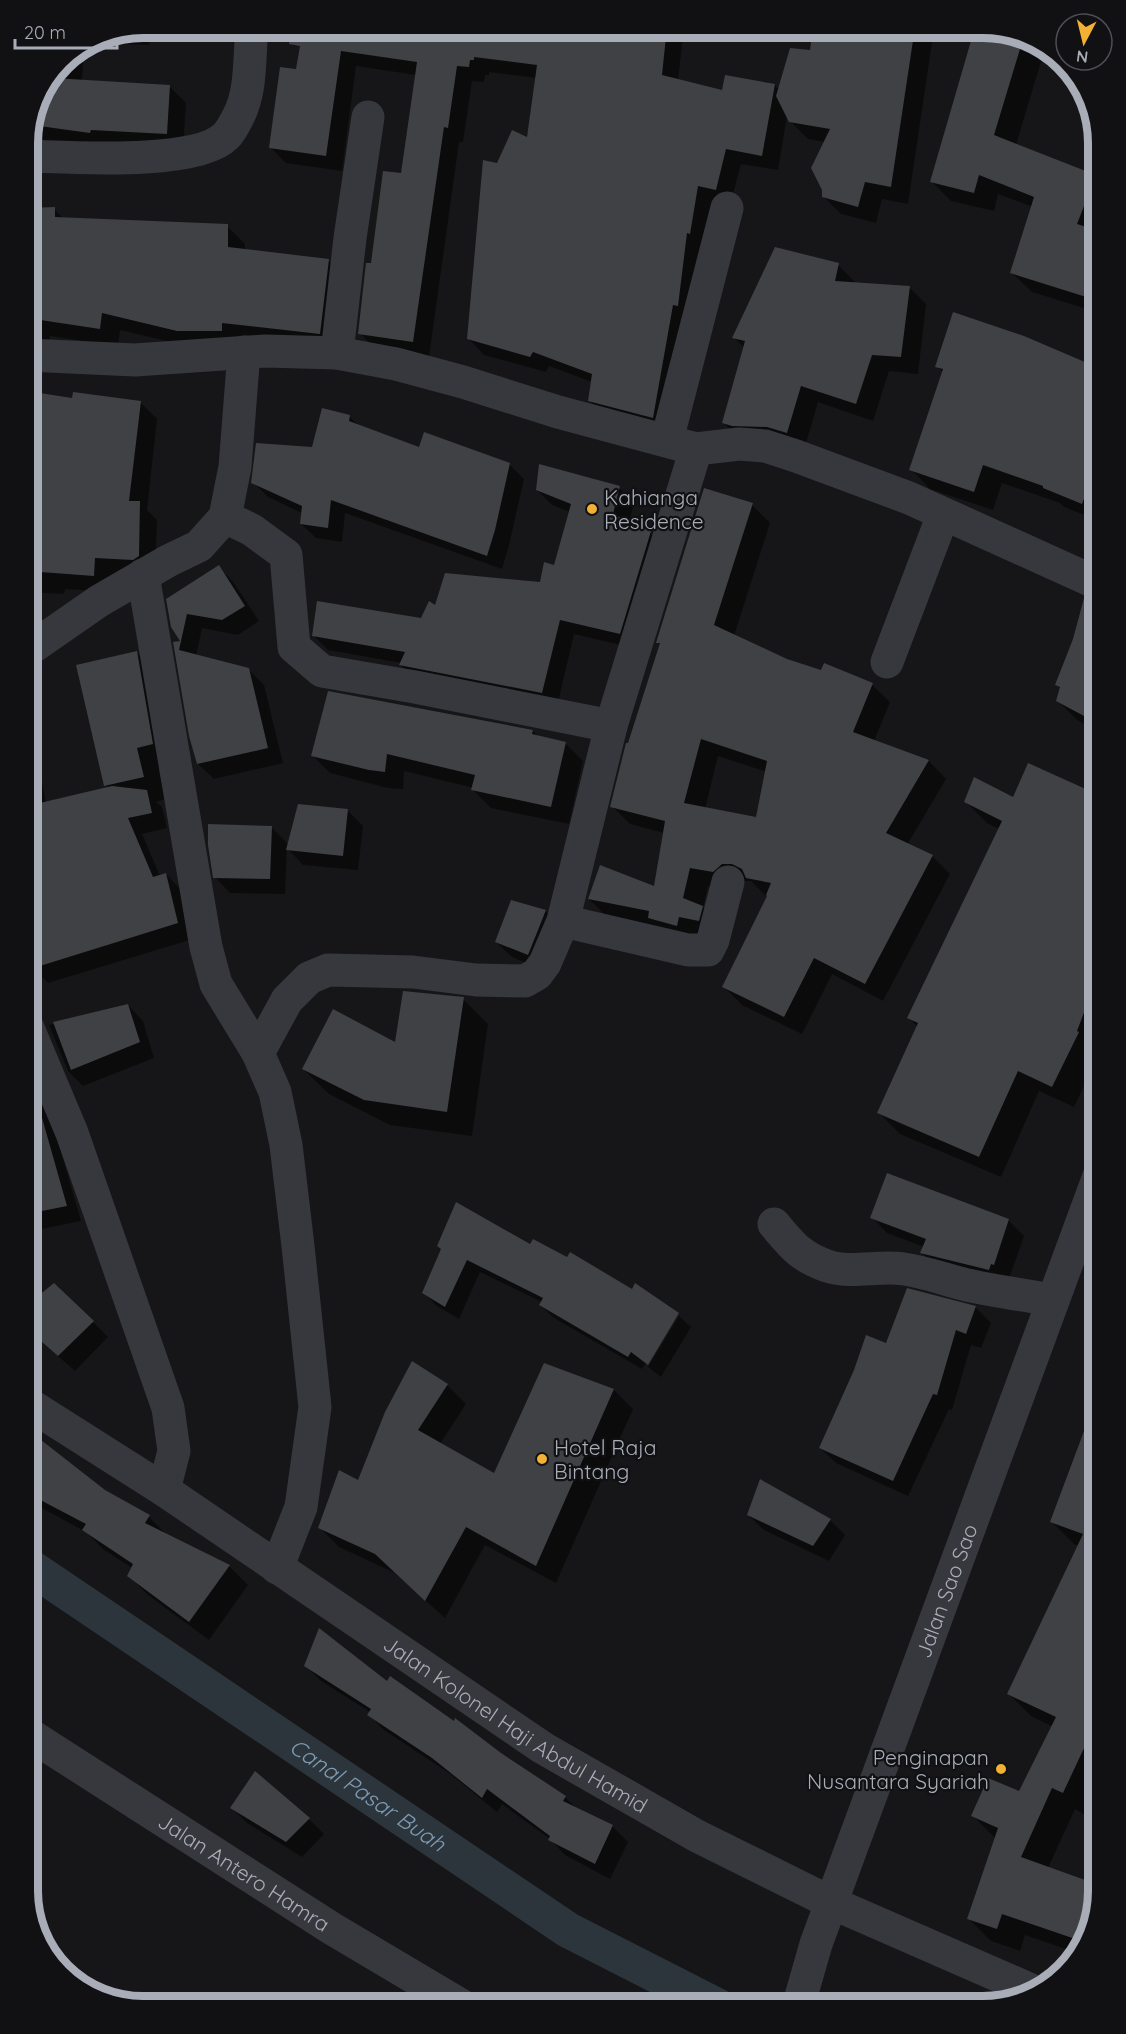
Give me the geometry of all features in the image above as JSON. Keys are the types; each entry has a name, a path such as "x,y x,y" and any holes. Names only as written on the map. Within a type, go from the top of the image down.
{"street":[{"path":"38,156 139,158 176,154 205,147 225,138 239,117 246,95 251,38"},
{"path":"337,353 350,238 368,117"},
{"path":"258,1053 287,1000 309,978 328,970 413,972 476,981 525,981 537,974 546,963 563,921 682,445 727,208"},
{"path":"38,643 99,601 199,546 225,517 235,467 244,352"},
{"path":"38,356 135,360 244,352 337,353 396,364 558,412 682,445 765,446 909,498 1088,579"},
{"path":"887,662 943,515"},
{"path":"225,517 252,530 286,555 294,647 322,671 611,726"},
{"path":"143,575 206,947 216,984 258,1053 275,1092 286,1145 315,1407 301,1507 277,1568"},
{"path":"563,921 681,948 708,950 713,940 728,882"},
{"path":"38,1052 72,1133 168,1408 174,1451 164,1490"},
{"name":"Jalan Sao Sao","path":"801,1996 816,1944 1088,1206"},
{"path":"774,1224 799,1253 828,1266 849,1269 903,1269 965,1284 1053,1300"},
{"name":"Jalan Kolonel Haji Abdul Hamid","path":"38,1409 164,1490 543,1748 697,1836 832,1903 1026,1988"},
{"name":"Jalan Antero Hamra","path":"38,1739 321,1921 446,1996"}],"building":[{"path":"289,38 666,38 662,75 722,90 725,75 775,84 762,156 726,149 716,190 698,186 690,234 687,233 678,306 673,305 653,418 588,401 592,374 533,352 530,357 467,339 483,160 497,163 512,130 527,137 537,65 474,57 474,60 470,60 469,67 457,66 448,128 444,127 413,342 358,334 366,263 371,263 383,171 401,173 417,62 341,51 326,156 269,148 280,67 296,69 300,46 289,44"},
{"path":"812,38 913,38 891,187 865,182 858,207 822,197 822,190 811,168 830,129 789,122 776,96 790,48 810,50"},
{"path":"972,38 990,38 1021,45 994,135 1088,172 1088,196 1077,224 1088,228 1088,298 1010,273 1034,197 979,175 974,193 930,182"},
{"path":"60,78 170,85 167,134 91,130 90,133 39,126 48,96"},
{"path":"55,207 55,217 228,224 228,247 329,259 320,334 222,323 222,331 177,331 102,313 100,329 38,320 38,208"},
{"path":"775,247 839,263 835,281 910,286 901,357 872,355 856,404 801,386 787,433 767,427 732,426 722,423 745,341 732,338"},
{"path":"953,312 1024,336 1088,363 1088,488 1082,504 1043,488 1043,486 983,465 974,492 909,470 943,369 935,367"},
{"path":"73,392 141,401 129,501 140,501 139,556 133,560 95,558 94,576 38,572 38,393 72,398"},
{"path":"322,408 350,415 349,421 419,447 424,432 510,463 487,556 331,500 328,528 300,524 302,506 251,483 256,443 312,447"},
{"path":"539,464 620,486 613,514 651,531 620,634 560,620 542,693 399,665 405,652 312,636 317,601 421,618 429,601 435,605 445,573 540,582 544,562 554,565 571,504 536,490"},
{"path":"704,488 753,503 714,625 787,659 821,670 824,663 873,683 853,732 929,760 886,833 933,855 865,984 814,958 784,1017 722,987 767,896 771,883 746,878 742,869 732,864 722,864 713,872 690,868 683,898 703,906 699,921 679,917 677,926 648,918 649,911 588,899 600,865 654,886 665,821 610,807 626,743 628,743 660,643 656,643","holes":["701,739 767,761 756,817 684,803"]},
{"path":"219,565 245,606 222,620 187,614 179,650 249,668 268,748 197,764 189,736 173,642 180,641 171,627 166,599"},
{"path":"1084,598 1088,599 1088,718 1056,701 1060,687 1055,685 1073,639"},
{"path":"137,651 153,744 137,748 144,777 104,786 76,665"},
{"path":"328,691 533,730 532,734 566,742 551,807 471,790 475,775 387,754 385,772 311,756"},
{"path":"1028,763 1088,790 1088,1002 1077,1031 1079,1032 1052,1087 1018,1071 979,1157 877,1113 918,1023 907,1018 1002,821 964,802 974,777 1013,797"},
{"path":"112,786 147,790 152,813 128,818 153,877 166,873 178,923 38,967 38,803"},
{"path":"298,804 348,809 343,856 286,850"},
{"path":"208,824 272,826 270,879 213,878 208,845"},
{"path":"511,900 546,910 528,955 495,942"},
{"path":"403,991 464,997 447,1112 364,1100 302,1069 333,1009 395,1042"},
{"path":"128,1004 140,1042 71,1070 53,1022"},
{"path":"38,1104 67,1206 38,1212"},
{"path":"887,1173 1009,1219 994,1265 991,1264 989,1270 920,1253 926,1239 870,1218"},
{"path":"456,1202 530,1244 533,1239 567,1257 570,1252 632,1289 635,1283 679,1313 648,1365 631,1352 628,1357 539,1305 543,1298 467,1260 445,1307 422,1293 441,1249 437,1246"},
{"path":"54,1283 94,1321 58,1356 38,1339 38,1296"},
{"path":"907,1288 976,1306 966,1334 956,1330 937,1395 933,1394 893,1481 819,1448 854,1370 866,1335 886,1343"},
{"path":"412,1361 448,1384 418,1430 494,1473 544,1363 614,1389 536,1566 466,1527 425,1601 375,1554 318,1528 339,1470 358,1480 385,1412"},
{"path":"1088,1420 1088,1740 1063,1793 1052,1788 1021,1857 1088,1881 1088,1905 1076,1939 1002,1914 997,1929 967,1919 998,1828 971,1816 988,1778 1019,1791 1056,1717 1007,1694 1083,1534 1050,1522"},
{"path":"38,1438 105,1490 150,1515 145,1523 230,1565 189,1622 127,1576 133,1564 82,1530 86,1524 38,1499"},
{"path":"760,1479 831,1519 813,1546 747,1515"},
{"path":"319,1628 387,1681 390,1676 454,1721 455,1718 501,1753 566,1796 563,1801 613,1825 595,1864 548,1840 550,1836 487,1789 482,1798 432,1758 367,1715 371,1709 304,1666"},
{"path":"255,1771 310,1818 286,1842 230,1808"}],"waterway":[{"name":"Canal Pasar Buah","path":"38,1572 568,1930 697,1996"}],"place":[{"name":"Kahianga Residence","path":"592,509"},
{"name":"Hotel Raja Bintang","path":"542,1459"},
{"name":"Penginapan Nusantara Syariah","path":"1001,1769"}]}
